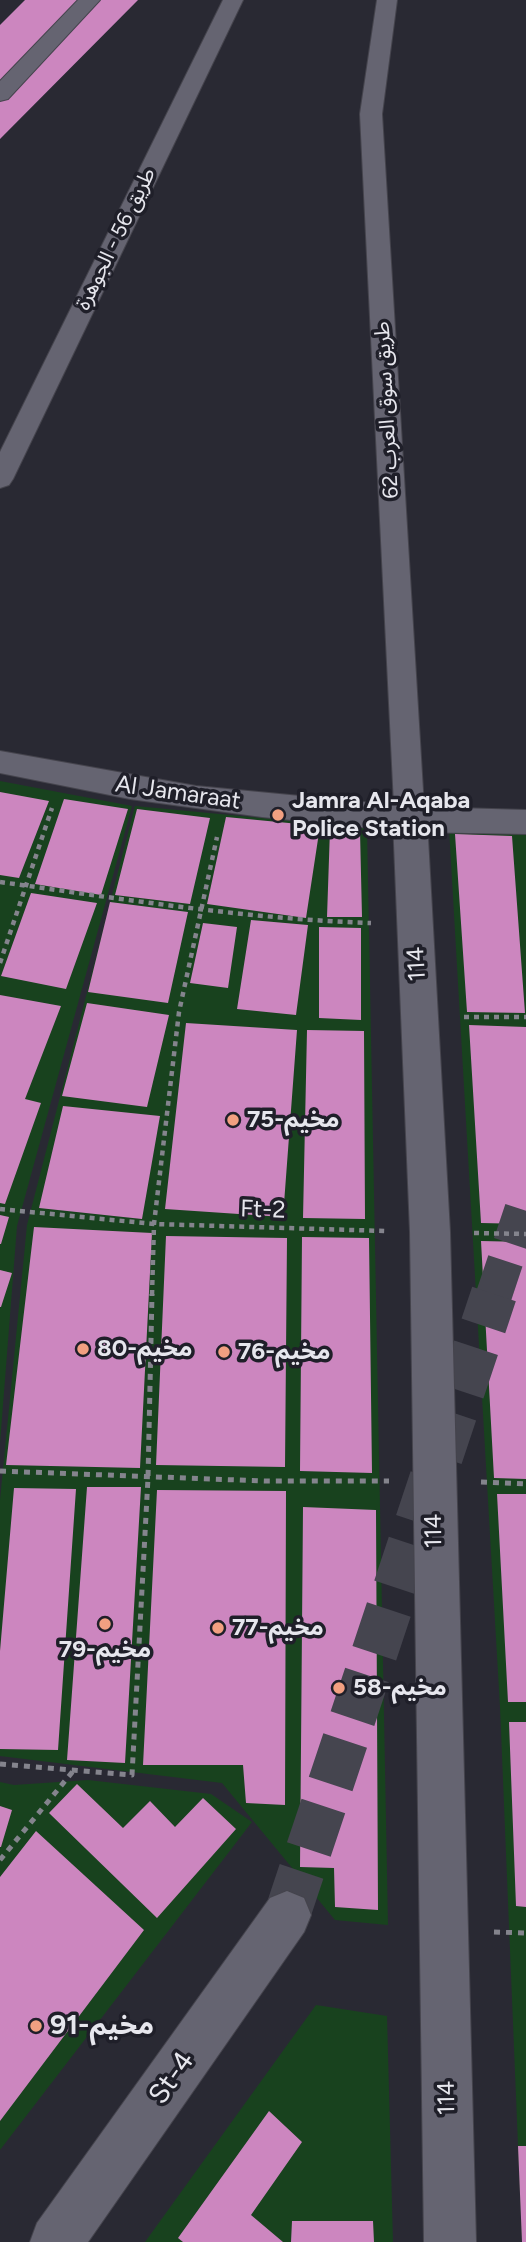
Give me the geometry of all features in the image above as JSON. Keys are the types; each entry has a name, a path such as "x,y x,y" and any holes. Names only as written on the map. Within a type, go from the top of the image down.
{"street":[{"path":"0,94 90,0"},
{"name":"طريق 56 - الجوهرة","path":"0,478 233,0"},
{"name":"طريق سوق العرب 62","path":"387,0 371,114 410,820"},
{"name":"Al Jamaraat","path":"0,762 62,776 225,801 410,820 526,822"},
{"name":"114","path":"410,820 430,1232 450,2242"},
{"name":"St-4","path":"57,2242 287,1915"}],"path":[{"path":"0,963 28,888 62,776"},
{"path":"0,1764 132,1775 148,1478 153,1224 179,1012 225,801"},
{"path":"0,882 28,888 314,921 414,924"},
{"path":"513,1017 526,1017"},
{"name":"Ft-2","path":"0,1209 153,1224 526,1234"},
{"path":"0,1471 264,1481 433,1480 526,1484"},
{"path":"0,1860 74,1770"}],"green space":[{"path":"0,781 132,806 17,1226 0,1443"},
{"path":"135,806 367,828 388,1925 335,1920 222,1783 0,1756 0,1500 27,1225"},
{"path":"449,828 526,831 526,2242 522,2242 500,1707"},
{"path":"88,1780 211,1794 252,1822 0,2150 0,1782 14,1785"},
{"path":"316,2005 387,2016 393,2242 145,2242"}],"building":[{"path":"25,0 138,0 0,139 0,25"},
{"path":"0,792 49,801 19,878 0,875"},
{"path":"64,799 128,809 101,895 35,884"},
{"path":"137,809 210,818 190,904 115,895"},
{"path":"226,817 320,826 306,918 207,904"},
{"path":"330,829 360,831 362,917 327,917"},
{"path":"455,834 512,836 525,1013 467,1012"},
{"path":"31,893 97,903 66,989 1,976"},
{"path":"110,902 188,912 168,1003 88,992"},
{"path":"251,920 308,925 296,1015 237,1009"},
{"path":"203,923 237,927 228,988 190,983"},
{"path":"319,927 361,928 361,1020 319,1018"},
{"path":"0,995 61,1006 25,1099 41,1103 5,1204 0,1203"},
{"path":"87,1003 169,1015 147,1107 62,1096"},
{"name":"مخيم-75","path":"186,1023 297,1030 283,1217 165,1209"},
{"path":"469,1025 526,1027 526,1224 481,1223"},
{"path":"307,1030 364,1031 365,1219 303,1218"},
{"path":"63,1106 160,1116 142,1219 39,1208"},
{"path":"0,1215 9,1217 1,1244 0,1244"},
{"name":"مخيم-80","path":"34,1227 152,1233 140,1468 6,1465"},
{"name":"مخيم-76","path":"166,1236 287,1238 285,1467 156,1465"},
{"path":"302,1237 369,1238 372,1473 300,1471"},
{"path":"481,1241 526,1242 526,1479 494,1478"},
{"path":"0,1270 12,1273 1,1307 0,1307"},
{"name":"مخيم-79","path":"87,1487 141,1487 125,1763 67,1760"},
{"path":"14,1488 76,1489 58,1750 0,1749 0,1651"},
{"name":"مخيم-77","path":"157,1490 286,1491 285,1805 246,1803 243,1765 143,1765"},
{"path":"497,1494 526,1494 526,1702 508,1702"},
{"name":"مخيم-58","path":"303,1507 376,1510 378,1910 335,1907 334,1868 300,1867"},
{"path":"509,1722 526,1722 526,1907 516,1906"},
{"path":"77,1784 123,1828 150,1801 175,1827 203,1798 236,1829 157,1918 49,1813"},
{"path":"0,1806 12,1810 1,1847 0,1847"},
{"name":"مخيم-91","path":"36,1831 144,1930 0,2121 0,1877"},
{"path":"269,2111 302,2142 251,2215 283,2242 183,2242 178,2238"},
{"path":"518,2146 526,2146 526,2242 522,2242"},
{"path":"292,2221 373,2221 374,2242 291,2242"}],"tunnel":[{"path":"494,1295 526,1199"},
{"path":"287,1915 494,1294"}],"place":[{"name":"Jamra Al-Aqaba Police Station","path":"278,815"},
{"name":"مخيم-75","path":"233,1120"},
{"name":"مخيم-80","path":"83,1349"},
{"name":"مخيم-76","path":"224,1352"},
{"name":"مخيم-79","path":"105,1624"},
{"name":"مخيم-77","path":"218,1628"},
{"name":"مخيم-58","path":"339,1688"},
{"name":"مخيم-91","path":"36,2026"}]}
